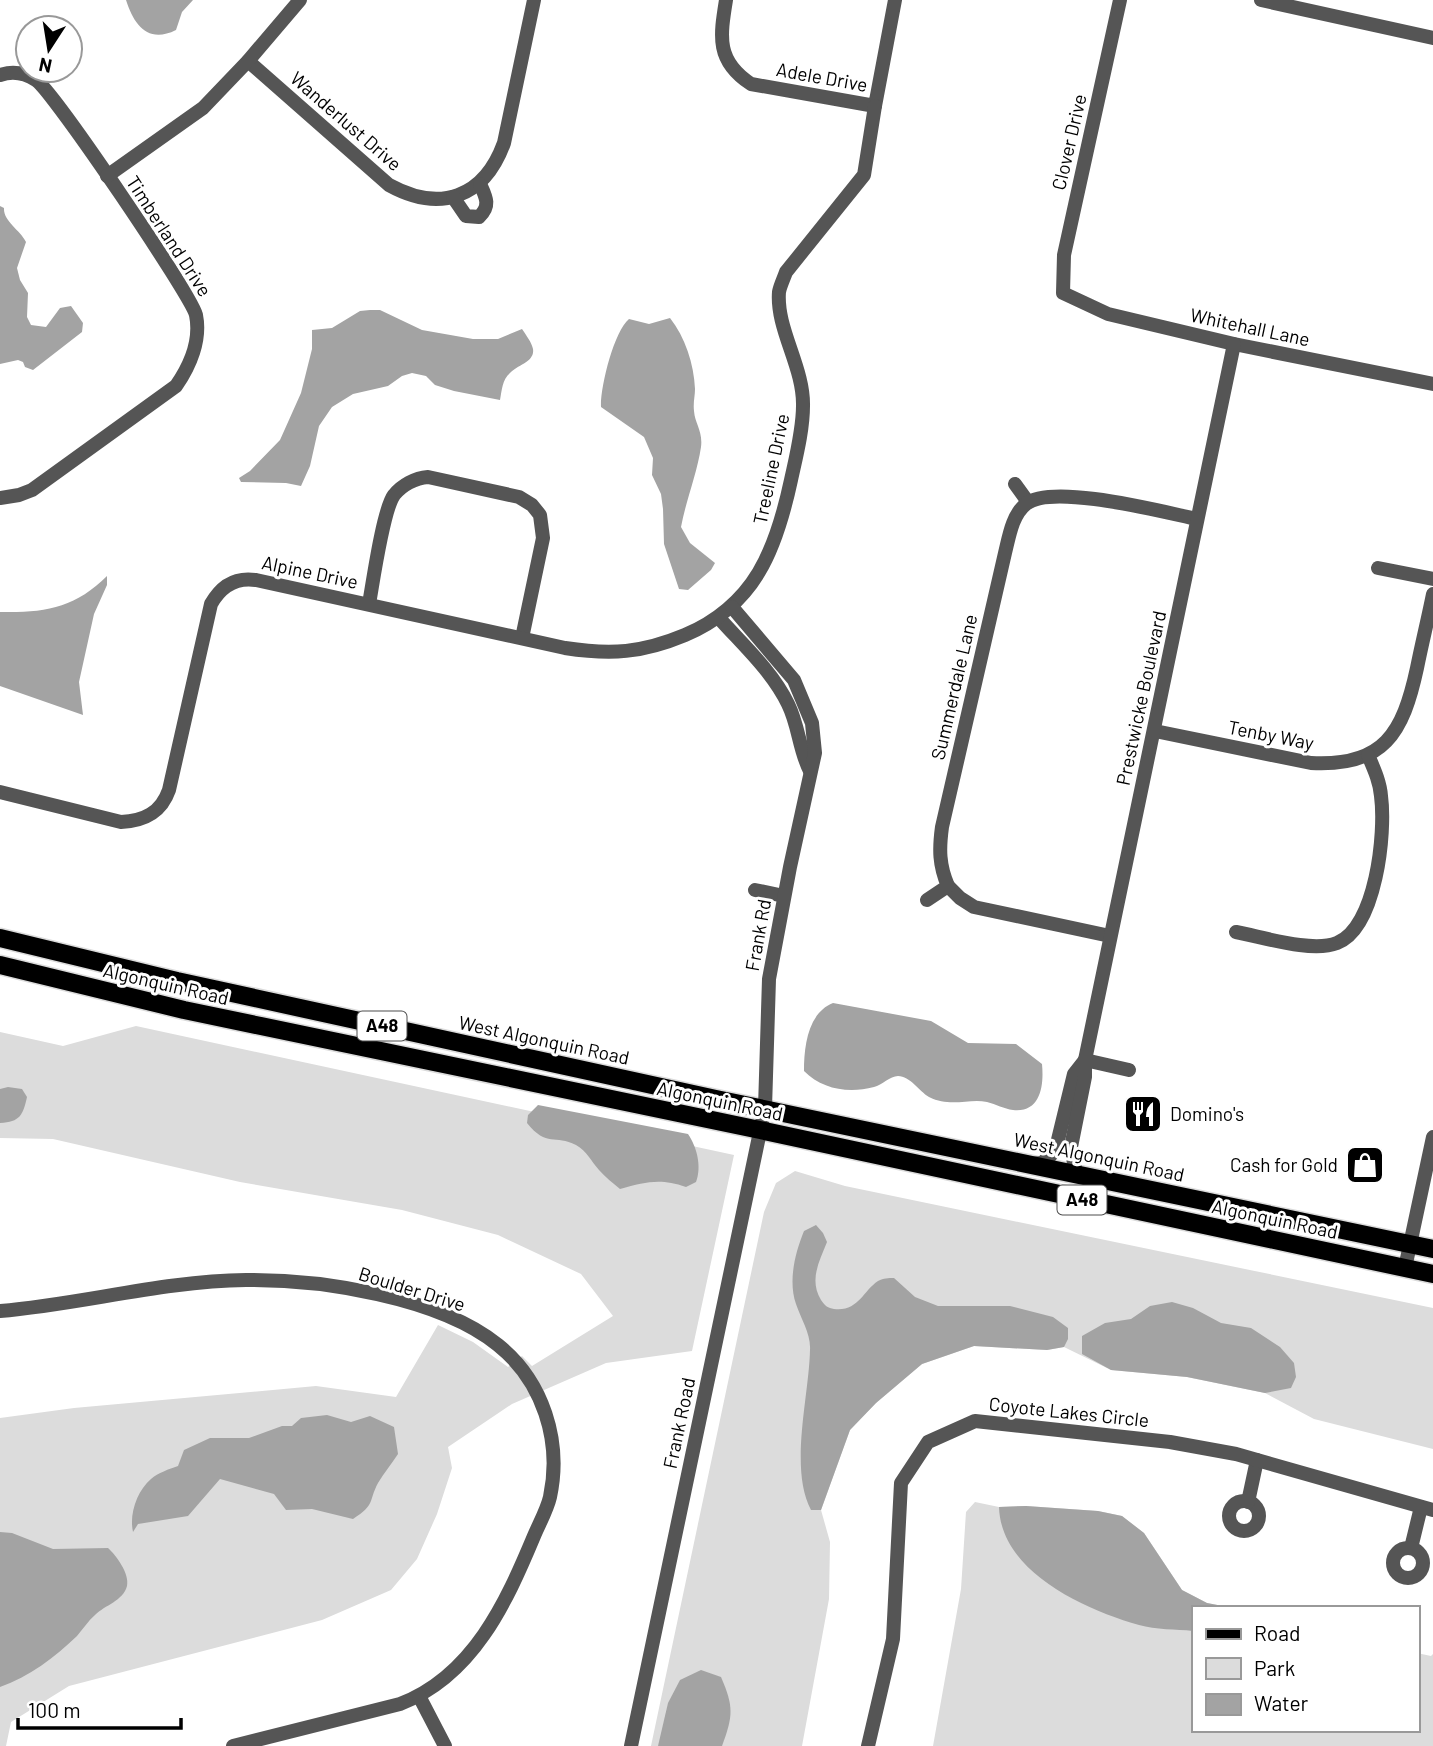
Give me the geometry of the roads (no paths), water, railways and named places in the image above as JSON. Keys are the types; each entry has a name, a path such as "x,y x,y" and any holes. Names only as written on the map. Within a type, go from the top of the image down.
{"main road":[{"name":"West Algonquin Road","path":"0,938 202,986 765,1108 1410,1243"},
{"name":"Algonquin Road","path":"0,965 184,1010 1433,1274"},
{"name":"A48","path":"1410,1243 1433,1249"}],"street":[{"path":"107,176 203,108 300,0"},
{"path":"453,197 466,216 479,217 485,212 487,204 480,184 499,157 504,143 534,0"},
{"name":"Adele Drive","path":"726,0 721,43 726,59 736,74 751,83 875,106 895,0"},
{"name":"Clover Drive","path":"1063,293 1064,255 1120,0"},
{"path":"1261,0 1433,38"},
{"name":"Wanderlust Drive","path":"248,61 389,185 416,196 453,197 480,184"},
{"name":"Timberland Drive","path":"0,75 25,75 43,86 107,176 192,305 197,331 190,362 176,386 32,490 0,498"},
{"name":"Treeline Drive","path":"732,607 758,574 782,524 799,438 803,407 799,374 781,315 779,291 786,272 864,175 875,106"},
{"name":"Whitehall Lane","path":"1063,293 1108,314 1234,344 1433,384"},
{"name":"Prestwicke Boulevard","path":"1076,1174 1071,1147 1085,1077 1085,1060 1234,344"},
{"path":"369,604 388,506 400,489 420,478 428,477 519,497 537,511 544,531 522,638"},
{"path":"1015,484 1028,502 1071,495 1197,519"},
{"name":"Summerdale Lane","path":"947,886 939,852 942,827 1004,553 1014,520 1028,502"},
{"path":"1378,568 1433,579"},
{"name":"Alpine Drive","path":"0,792 121,822 150,816 161,807 169,790 209,611 215,597 230,583 250,579 522,638 583,650 621,652 664,644 702,628 732,607"},
{"name":"Tenby Way","path":"1155,731 1311,763 1333,764 1368,755 1391,737 1406,712 1433,594"},
{"name":"Frank Rd","path":"732,607 794,680 814,731 815,753 769,979 765,1108"},
{"name":"Frank Rd","path":"719,618 773,679 797,726 802,757 810,771"},
{"path":"1236,932 1313,947 1326,947 1342,941 1356,929 1369,901 1383,825 1379,783 1368,755"},
{"path":"927,900 947,886 974,907 1110,936"},
{"path":"755,890 784,896"},
{"path":"1085,1060 1129,1070"},
{"name":"Prestwicke Boulevard","path":"1030,1164 1042,1163 1051,1155 1057,1144 1074,1074 1085,1060"},
{"name":"Frank Road","path":"631,1746 765,1108"},
{"path":"1405,1268 1433,1137"},
{"name":"Boulder Drive","path":"0,1311 203,1282 298,1282 354,1290 409,1303 465,1325 505,1351 531,1381 543,1404 552,1435 554,1456 550,1498 487,1634 467,1660 419,1696 374,1712 235,1746"},
{"name":"Coyote Lakes Circle","path":"867,1746 893,1639 901,1483 928,1441 975,1421 1170,1442 1257,1460 1427,1509"},
{"path":"1248,1502 1257,1460"},
{"path":"1411,1548 1427,1509"},
{"path":"419,1696 445,1746"}],"water":[{"path":"126,0 193,0 182,12 176,30 158,35 144,30 138,24"},
{"path":"0,206 26,242 17,268 28,293 27,317 31,325 46,327 60,308 71,306 83,323 82,332 33,370 18,360 0,364"},
{"path":"380,310 422,330 473,339 498,339 522,329 533,353 507,376 500,400 454,391 435,385 426,376 412,373 402,376 388,386 353,394 332,407 319,426 310,466 301,486 241,482 239,478 250,471 280,440 301,393 312,349 312,330 332,328 360,311"},
{"path":"670,318 691,361 695,389 694,411 701,441 681,527 690,543 715,563 711,570 688,590 679,589 664,544 661,494 652,475 653,458 644,437 601,407 609,360 623,325 629,319 649,324"},
{"path":"107,576 107,585 94,614 79,682 83,715 0,686 0,612 31,611 71,602"},
{"path":"833,1003 931,1021 968,1043 1016,1044 1042,1064 1039,1096 1030,1107 1013,1110 980,1101 937,1100 929,1097 906,1078 898,1076 864,1089 845,1090 827,1086 804,1071 805,1051 813,1022 818,1014"},
{"path":"0,1089 22,1089 27,1097 20,1116 0,1123"},
{"path":"538,1105 688,1134 698,1157 696,1182 686,1187 653,1182 620,1189 601,1173 580,1147 546,1138 534,1131 527,1123 528,1115"},
{"path":"816,1225 827,1242 817,1271 817,1293 828,1307 849,1307 878,1281 894,1278 915,1297 938,1306 1010,1306 1053,1317 1068,1328 1068,1339 1064,1347 1047,1350 974,1346 922,1364 876,1403 850,1430 821,1510 811,1510 801,1474 810,1344 796,1304 793,1277 795,1258 804,1231"},
{"path":"1172,1302 1193,1308 1221,1323 1251,1328 1280,1347 1294,1363 1296,1377 1291,1388 1265,1393 1187,1377 1111,1370 1082,1354 1082,1336 1105,1323 1131,1319 1150,1306"},
{"path":"327,1415 351,1422 370,1416 394,1427 398,1454 378,1483 368,1506 353,1519 312,1509 286,1510 274,1494 220,1479 188,1516 138,1524 133,1532 133,1510 138,1496 154,1477 178,1466 184,1450 210,1438 249,1438 282,1426 292,1426 301,1418"},
{"path":"999,1507 1098,1511 1122,1516 1144,1533 1182,1590 1207,1603 1223,1606 1192,1606 1192,1631 1139,1625 1094,1609 1071,1598 1030,1569 1014,1551 1003,1530"},
{"path":"0,1532 12,1533 53,1549 108,1548 122,1565 127,1586 118,1599 99,1611 60,1651 31,1672 0,1687"},
{"path":"701,1670 721,1677 728,1696 730,1719 722,1746 658,1746 668,1703 680,1680"}],"place":[{"name":"Domino's","path":"1143,1114"},
{"name":"Cash for Gold","path":"1365,1165"}]}
